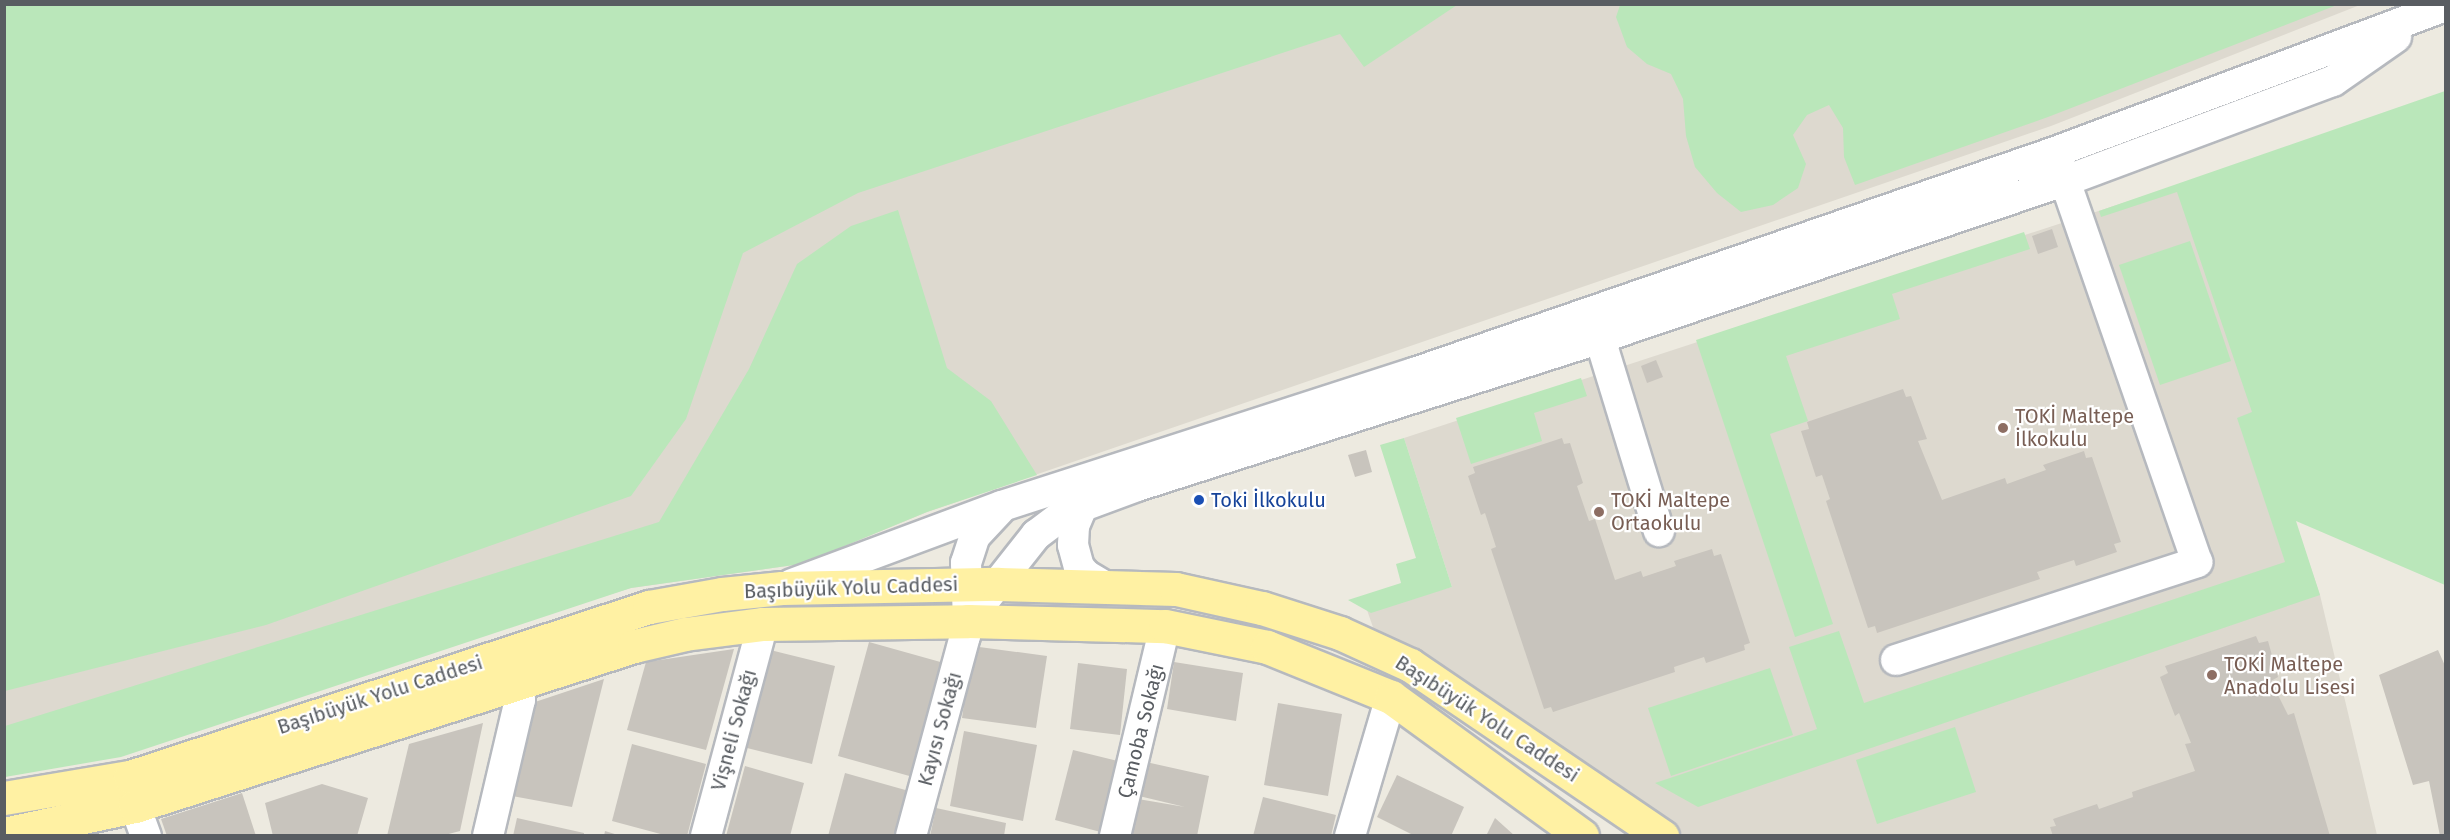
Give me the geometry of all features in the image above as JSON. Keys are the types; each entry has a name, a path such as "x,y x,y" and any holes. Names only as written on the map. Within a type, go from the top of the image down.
{"main road":[{"name":"Başıbüyük Yolu Caddesi","path":"4,798 130,777 649,607 722,594 782,588 965,583 1176,589 1262,608 1340,633 1410,665 1662,836"},
{"name":"Başıbüyük Yolu Caddesi","path":"4,834 140,821 516,684 634,646 706,630 763,624 968,621 1165,626 1267,647 1391,697 1582,836"}],"street":[{"path":"968,621 998,584 1010,564 1036,535 1067,512 1596,324 2434,11"},
{"path":"782,588 1002,506 1414,373 1596,324 2065,182 2333,81 2434,11"},
{"path":"1896,660 2197,562 2055,152"},
{"path":"1596,324 1659,531"},
{"path":"968,621 966,562 975,536 1002,506"},
{"path":"1082,507 1074,526 1073,545 1079,567 1086,575 1106,587"},
{"name":"Kayısı Sokağı","path":"911,836 968,621"},
{"name":"Vişneli Sokağı","path":"706,836 763,624"},
{"name":"Çamoba Sokağı","path":"1115,836 1165,626"},
{"path":"488,836 520,700 516,684"},
{"path":"1350,836 1391,697"}],"shaded area":[{"path":"5,5 2360,5 2051,126 927,512 801,564 631,588 5,777"},
{"path":"2181,184 2320,595 2377,835 1684,835 1647,815 1375,633 1367,610 1452,587 1404,438"}],"green space":[{"path":"1620,4 2337,5 2048,117 1855,185 1844,157 1843,128 1829,105 1807,115 1793,135 1806,164 1798,188 1773,205 1741,212 1717,193 1695,167 1686,136 1683,99 1671,74 1647,64 1627,47 1616,17"},
{"path":"4,5 1457,5 1364,67 1340,34 858,193 743,253 686,419 631,496 266,625 5,691"},
{"path":"2445,91 2445,585 2296,521 2320,595 1698,807 1655,783 1817,729 1789,647 1839,631 1864,703 2285,562 2237,418 2252,412 2177,192 2101,217 2099,211"},
{"path":"898,210 947,368 991,401 1037,475 927,512 801,564 631,588 121,757 5,777 5,726 659,522 749,369 797,264 851,226"},
{"path":"2024,232 2030,249 1892,294 1900,319 1786,356 1808,421 1770,434 1833,624 1795,637 1696,340"},
{"path":"2190,241 2231,361 2160,385 2119,265"},
{"path":"1581,378 1587,396 1534,413 1542,441 1471,464 1456,418"},
{"path":"1404,438 1452,587 1371,613 1348,600 1401,583 1396,564 1416,558 1380,445"},
{"path":"1770,668 1793,735 1671,776 1648,708"},
{"path":"1955,727 1976,792 1877,824 1856,760"}],"building":[{"path":"2052,229 2058,247 2038,254 2032,236"},
{"path":"1656,360 1663,377 1647,383 1641,366"},
{"path":"1903,389 1906,397 1911,396 1927,439 1918,441 1942,500 2005,478 2007,484 2046,470 2043,465 2084,451 2086,458 2092,457 2121,542 2114,544 2117,552 2076,566 2074,560 2037,572 2040,579 1877,633 1875,626 1868,628 1826,501 1830,499 1822,475 1816,477 1801,431 1809,429 1807,422"},
{"path":"1562,438 1564,444 1570,443 1583,483 1577,486 1589,521 1595,519 1615,580 1641,571 1643,577 1676,566 1674,561 1712,549 1714,556 1721,554 1750,643 1744,645 1745,650 1706,663 1704,657 1674,667 1675,672 1553,712 1551,707 1544,709 1491,549 1496,547 1485,513 1481,515 1468,476 1475,473 1473,467"},
{"path":"1366,450 1372,472 1355,477 1348,455"},
{"path":"2256,636 2259,643 2268,641 2278,677 2271,681 2288,715 2294,713 2330,836 2053,836 2050,827 2056,826 2053,819 2097,804 2099,809 2133,797 2132,792 2195,771 2185,744 2191,743 2179,713 2175,716 2160,677 2168,673 2165,666"},
{"path":"869,642 944,663 913,777 838,756"},
{"path":"972,646 1047,656 1036,728 962,718"},
{"path":"762,648 835,666 812,764 739,746"},
{"path":"734,649 706,750 627,730 646,662"},
{"path":"2438,650 2446,668 2446,836 2440,836 2429,781 2413,785 2379,675"},
{"path":"1174,662 1243,673 1236,721 1167,709"},
{"path":"1078,663 1127,669 1120,735 1070,729"},
{"path":"604,679 572,807 506,795 526,705"},
{"path":"1278,703 1342,714 1328,796 1264,785"},
{"path":"483,723 460,831 441,836 387,836 409,744"},
{"path":"964,731 1037,745 1023,821 950,806"},
{"path":"632,744 706,764 687,836 668,836 612,821"},
{"path":"1073,750 1130,764 1112,835 1055,820"},
{"path":"1146,762 1209,776 1197,836 1132,836 1138,799 1185,807 1139,796"},
{"path":"745,766 804,783 790,836 726,836"},
{"path":"845,773 916,793 905,836 828,836"},
{"path":"1397,775 1464,807 1451,836 1415,836 1377,817"},
{"path":"322,784 368,798 357,836 273,836 265,803"},
{"path":"242,793 256,836 167,836 161,819"},
{"path":"1263,797 1336,815 1331,836 1253,836"},
{"path":"936,808 1006,823 1004,836 930,836"},
{"path":"517,818 584,833 584,836 513,836"},
{"path":"1495,818 1515,836 1486,836"},
{"path":"605,831 618,835 618,836 604,836"}],"place":[{"name":"TOKİ Maltepe İlkokulu","path":"2003,428"},
{"name":"Toki İlkokulu","path":"1199,500"},
{"name":"TOKİ Maltepe Ortaokulu","path":"1599,512"},
{"name":"TOKİ Maltepe Anadolu Lisesi","path":"2212,675"}]}
